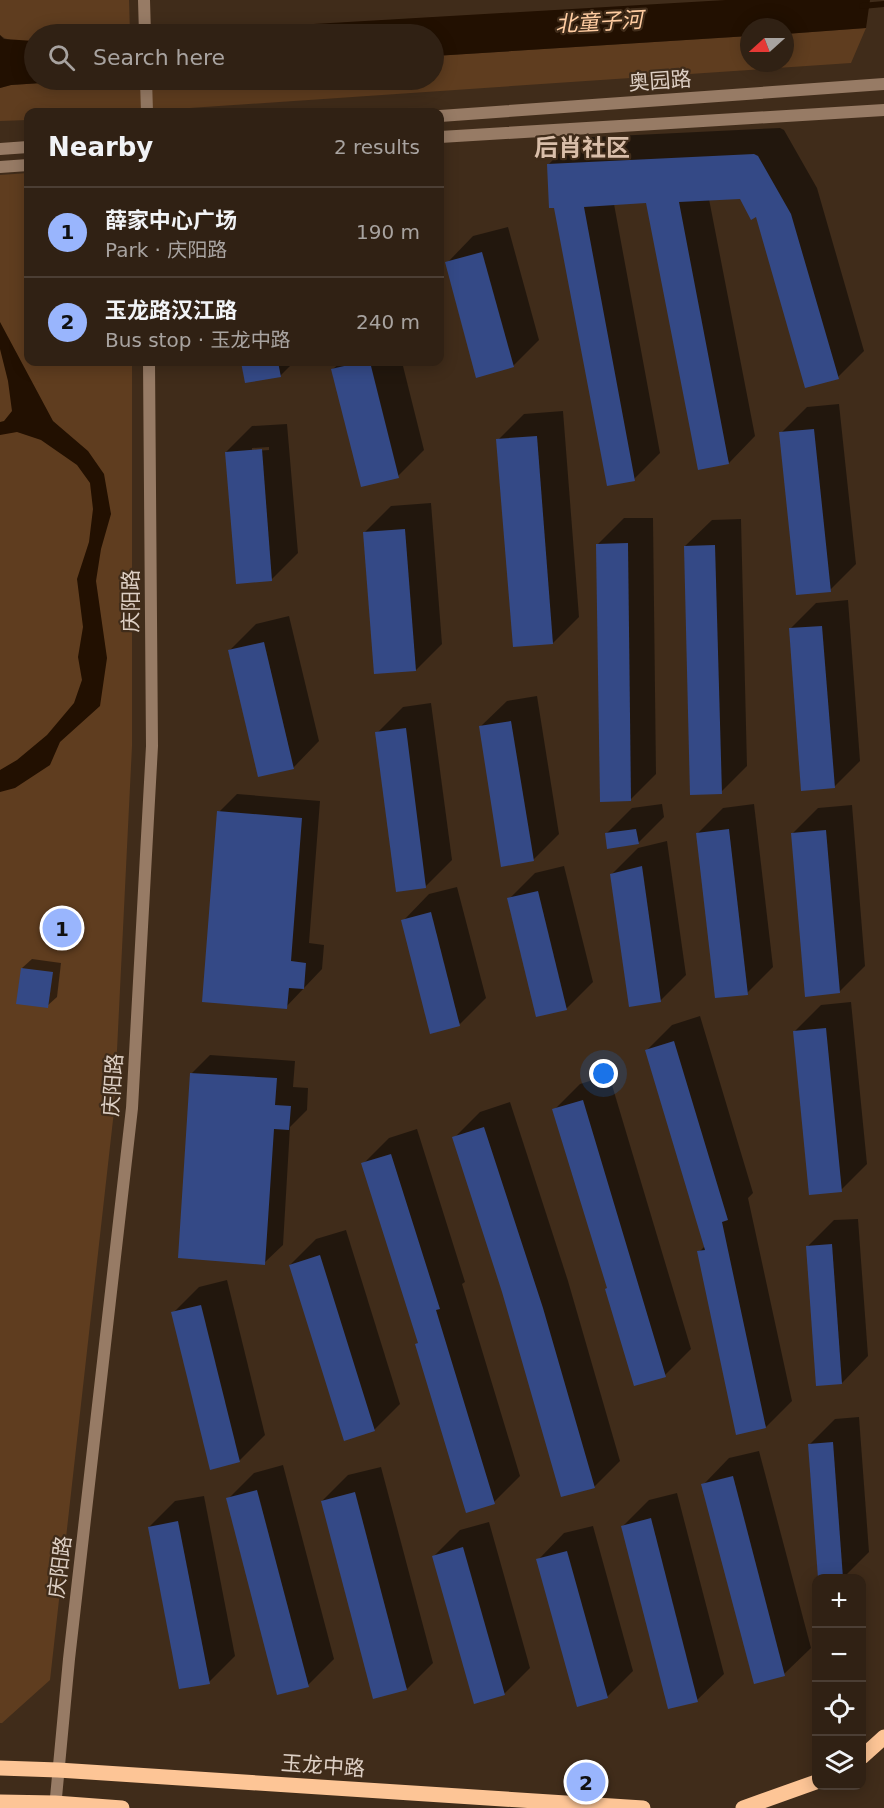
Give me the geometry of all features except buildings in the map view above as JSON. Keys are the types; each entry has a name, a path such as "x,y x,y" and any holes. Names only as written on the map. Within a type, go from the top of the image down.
{"main road":[{"path":"866,1753 884,1737"},
{"name":"玉龙中路","path":"0,1768 643,1808"},
{"path":"743,1808 812,1784"},
{"path":"0,1802 122,1808"}],"street":[{"path":"144,0 145,24"},
{"name":"奥园路","path":"444,116 884,84"},
{"path":"146,90 147,108"},
{"name":"奥园路","path":"444,137 884,110"},
{"path":"0,149 24,147"},
{"path":"0,167 24,165"},
{"name":"庆阳路","path":"55,1805 70,1647 132,1108 152,746 149,366"}],"shaded area":[{"path":"0,0 129,0 130,24 24,24 24,41 12,40 0,35"},
{"path":"866,28 851,63 794,67 794,33"},
{"path":"740,37 740,71 190,108 24,108 24,120 0,121 0,88 11,85 24,84 24,90 444,90 444,55"},
{"path":"24,173 24,366 132,366 132,746 114,1111 50,1680 2,1723 0,1723 0,175"}],"water":[{"path":"726,0 870,0 866,28 794,33 794,18 740,18 740,37 444,55 444,24 313,24"},
{"path":"0,35 4,39 24,40 24,84 0,88"},
{"path":"0,322 53,421 88,451 104,474 111,514 101,549 96,581 107,658 100,706 60,742 50,765 15,788 0,792 0,770 17,760 47,735 74,703 82,680 78,657 83,627 77,579 89,542 93,509 90,483 77,465 41,440 17,432 0,435 0,422 4,421 12,411 0,349"}],"waterway":[{"name":"北童子河","path":"862,6 884,4"}],"place":[{"name":"薛家中心广场","path":"62,928"},
{"name":"玉龙路汉江路","path":"586,1782"}],"district":[{"name":"后肖社区","path":"582,148"}]}
